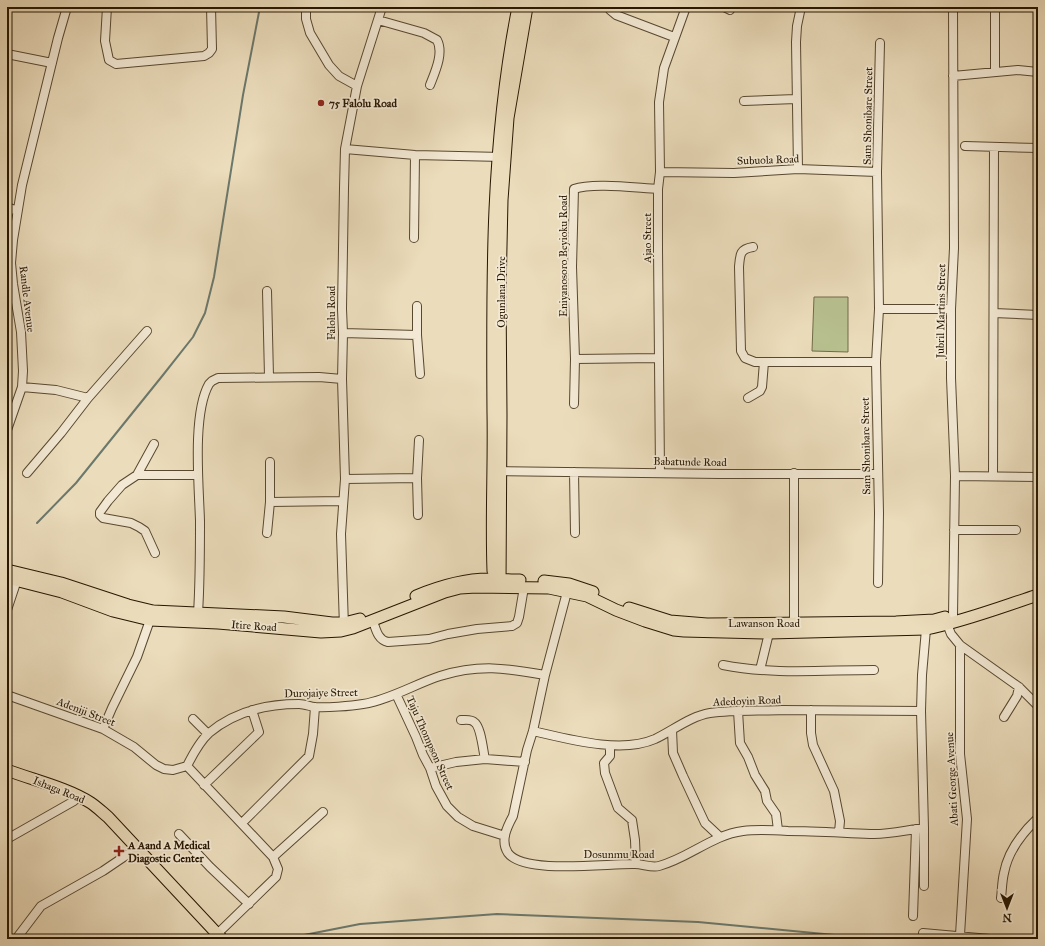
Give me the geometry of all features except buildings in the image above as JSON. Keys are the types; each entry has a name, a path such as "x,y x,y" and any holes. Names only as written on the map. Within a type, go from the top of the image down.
{"main road":[{"name":"Ogunlana Drive","path":"497,584 492,537 497,471 492,252 501,157 505,83 518,7"},
{"name":"Ogunlana Drive","path":"501,157 527,7"},
{"name":"Itire Road","path":"7,570 61,583 153,611 284,617 332,623 344,627"},
{"name":"Itire Road","path":"12,579 62,592 129,616 150,620 218,623 321,632 373,621 450,590 497,584"},
{"name":"Itire Road","path":"344,627 355,620 442,585 462,581 497,584"},
{"name":"Lawanson Road","path":"497,584 548,581 569,584 579,586 631,609 670,621 769,633 926,628 1038,588"},
{"name":"Lawanson Road","path":"497,584 549,588 587,596 616,610 674,630 794,623 950,620 1038,596"},
{"name":"Ishaga Road","path":"7,770 65,791 91,803 108,817 216,938"},
{"name":"Ishaga Road","path":"7,776 89,807 116,830 161,883 216,938"}],"street":[{"name":"Randle Avenue","path":"7,430 22,387 23,371 22,347 11,263 17,211 52,63 67,7"},
{"path":"107,7 105,41 109,60 113,64 204,56 209,53 212,46 211,7"},
{"path":"306,7 306,19 310,33 328,65 339,76 357,86"},
{"name":"Falolu Road","path":"344,627 341,534 345,479 342,379 342,243 346,149 357,86 382,7"},
{"path":"609,7 610,10 616,15 674,37"},
{"name":"Ajao Street","path":"660,473 658,358 658,189 660,172 659,102 664,68 686,7"},
{"path":"798,169 796,42 797,26 801,7"},
{"name":"Jubril Martins Street","path":"950,620 955,476 951,378 951,309 954,248 953,7"},
{"path":"995,7 995,72"},
{"path":"378,20 424,33 437,40 439,43 439,59 430,85"},
{"name":"Sam Shonibare Street","path":"878,583 876,362 878,309 877,172 880,43"},
{"path":"7,54 52,63"},
{"path":"953,76 1018,70 1038,72"},
{"path":"744,101 796,98"},
{"path":"965,146 1038,148"},
{"path":"993,476 994,147"},
{"path":"346,149 415,155 501,157"},
{"path":"414,238 415,155"},
{"name":"Subuola Road","path":"660,172 734,173 798,169 877,172"},
{"name":"Eniyanosoro Beyioku Road","path":"575,359 572,267 574,189 603,186 658,189"},
{"path":"7,207 17,211"},
{"path":"753,247 746,248 742,251 740,257 740,351 745,358 754,362 876,362"},
{"path":"267,291 269,377"},
{"path":"417,306 417,335 420,374"},
{"path":"878,309 951,309"},
{"path":"994,313 1038,315"},
{"path":"27,473 88,398 147,331"},
{"path":"343,333 417,335"},
{"path":"574,404 575,359 658,358"},
{"path":"748,398 760,391 762,387 764,362"},
{"path":"198,613 201,575 198,474 200,412 209,384 218,378 319,377 342,379"},
{"path":"22,387 56,390 88,398"},
{"path":"418,514 417,478 419,440"},
{"path":"154,444 136,475 122,485 100,512 100,516 103,518 136,525 145,531 155,553"},
{"path":"267,533 270,502 270,462"},
{"name":"Babatunde Road","path":"497,471 878,474"},
{"path":"574,472 575,533"},
{"path":"794,473 794,623"},
{"path":"136,475 198,474"},
{"path":"955,476 1038,477"},
{"path":"345,479 417,478"},
{"path":"270,502 343,501"},
{"path":"954,530 1016,530"},
{"path":"7,610 12,579"},
{"path":"373,621 379,637 383,641 388,642 429,639 476,628 512,626 517,623 519,617 524,587"},
{"path":"505,836 513,816 545,675 567,592"},
{"path":"104,729 112,708 137,657 150,620"},
{"path":"950,620 951,634 960,645 1019,687 1038,706"},
{"path":"913,916 922,675 926,628"},
{"path":"760,670 769,633"},
{"name":"Abati George Avenue","path":"960,645 960,754 967,819 960,936"},
{"path":"723,666 740,669 781,671 874,670"},
{"name":"Durojaiye Street","path":"187,766 193,754 208,734 231,719 252,710 282,704 302,704 315,707 364,704 396,694 439,676 462,670 503,668 545,675"},
{"path":"1004,717 1017,696 1019,687"},
{"name":"Taju Thompson Street","path":"396,694 430,768 439,793 447,806 458,817 473,826 505,836"},
{"name":"Adeniji Street","path":"7,695 104,729 134,747 156,765 164,769 173,770 187,766"},
{"path":"242,823 309,756 313,734 315,707"},
{"path":"204,785 260,732 252,710"},
{"path":"811,710 811,733 813,745 834,791 840,821 839,832"},
{"path":"738,711 740,743 748,757 754,775 765,792 767,801 776,814 778,830"},
{"name":"Adedoyin Road","path":"533,730 610,746 632,745 654,739 708,714 738,711 921,711"},
{"path":"193,719 208,734"},
{"path":"461,720 470,720 475,722 479,728 485,759"},
{"path":"672,730 673,753 683,776 705,823 720,837"},
{"path":"610,746 610,756 604,763 605,773 618,808 632,820 636,864"},
{"path":"430,768 456,762 485,759 525,762"},
{"path":"187,766 273,857 278,869 276,877 216,938"},
{"path":"7,839 74,801"},
{"path":"273,857 323,812"},
{"path":"1001,898 1004,872 1014,847 1020,836 1038,818"},
{"path":"916,829 924,886"},
{"name":"Dosunmu Road","path":"505,836 505,847 511,856 516,859 540,866 603,866 636,864 643,866 657,866 670,862 720,837 743,831 778,830 872,834 916,829"},
{"path":"179,834 210,867 249,904"},
{"path":"16,939 41,906 103,871 134,850"},
{"path":"923,933 990,939"}],"green space":[{"path":"814,297 848,297 848,352 812,351"}],"waterway":[{"path":"37,523 76,483 163,375 193,337 205,313 214,277 243,95 260,7"},
{"path":"293,939 299,936 360,924 497,914 698,922 876,939"}],"place":[{"name":"75 Falolu Road","path":"321,103"},
{"name":"A Aand A Medical Diagostic Center","path":"119,851"}]}
